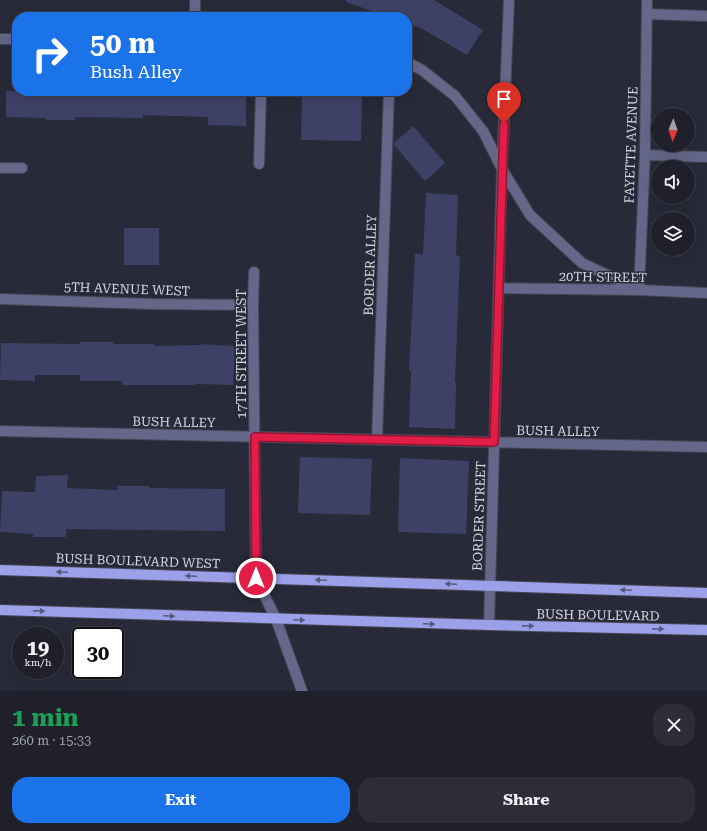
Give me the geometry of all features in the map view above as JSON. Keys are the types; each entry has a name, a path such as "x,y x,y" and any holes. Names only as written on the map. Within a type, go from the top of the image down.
{"main road":[{"name":"BUSH BOULEVARD WEST","path":"0,570 490,586"},
{"name":"BUSH BOULEVARD","path":"490,586 707,593"},
{"path":"0,610 489,625"},
{"name":"BUSH BOULEVARD","path":"489,625 707,630"}],"street":[{"path":"195,0 195,12"},
{"name":"BORDER STREET","path":"489,625 502,169 509,0"},
{"name":"FAYETTE AVENUE","path":"639,290 645,154 648,0"},
{"path":"647,14 707,16"},
{"path":"0,39 12,39"},
{"path":"412,65 422,70 455,96 484,131 502,169 530,215 582,263 639,290"},
{"path":"259,164 261,96"},
{"name":"BORDER ALLEY","path":"377,440 389,96"},
{"path":"645,154 707,157"},
{"path":"0,168 22,168"},
{"name":"17TH STREET WEST","path":"254,272 253,305 256,578 276,619 302,691"},
{"name":"20TH STREET","path":"499,288 639,290 707,293"},
{"name":"5TH AVENUE WEST","path":"0,299 152,304 253,305"},
{"name":"BUSH ALLEY","path":"0,431 707,447"}],"building":[{"path":"346,0 434,0 483,30 467,55 421,28 412,25 412,12 375,12 346,2"},
{"path":"6,91 12,91 12,96 246,96 246,126 208,125 208,117 143,115 143,118 75,117 75,120 45,120 45,118 6,117"},
{"path":"302,96 362,96 361,141 301,140"},
{"path":"413,126 445,163 425,181 394,145 394,143"},
{"path":"426,193 458,195 456,255 460,256 455,382 455,429 409,427 411,371 409,371 415,254 423,254"},
{"path":"124,228 159,228 159,265 124,265"},
{"path":"80,342 155,344 155,346 201,344 235,346 233,385 122,385 122,381 80,381 80,375 35,375 35,381 0,380 1,343 80,344"},
{"path":"300,457 372,459 370,515 298,513"},
{"path":"400,458 469,461 466,534 398,532"},
{"path":"68,475 67,488 117,490 117,486 149,486 149,488 225,489 225,531 66,529 66,537 33,537 33,534 0,532 2,491 35,492 36,476"}],"route":[{"path":"256,578 255,437 494,442 504,123"}]}
